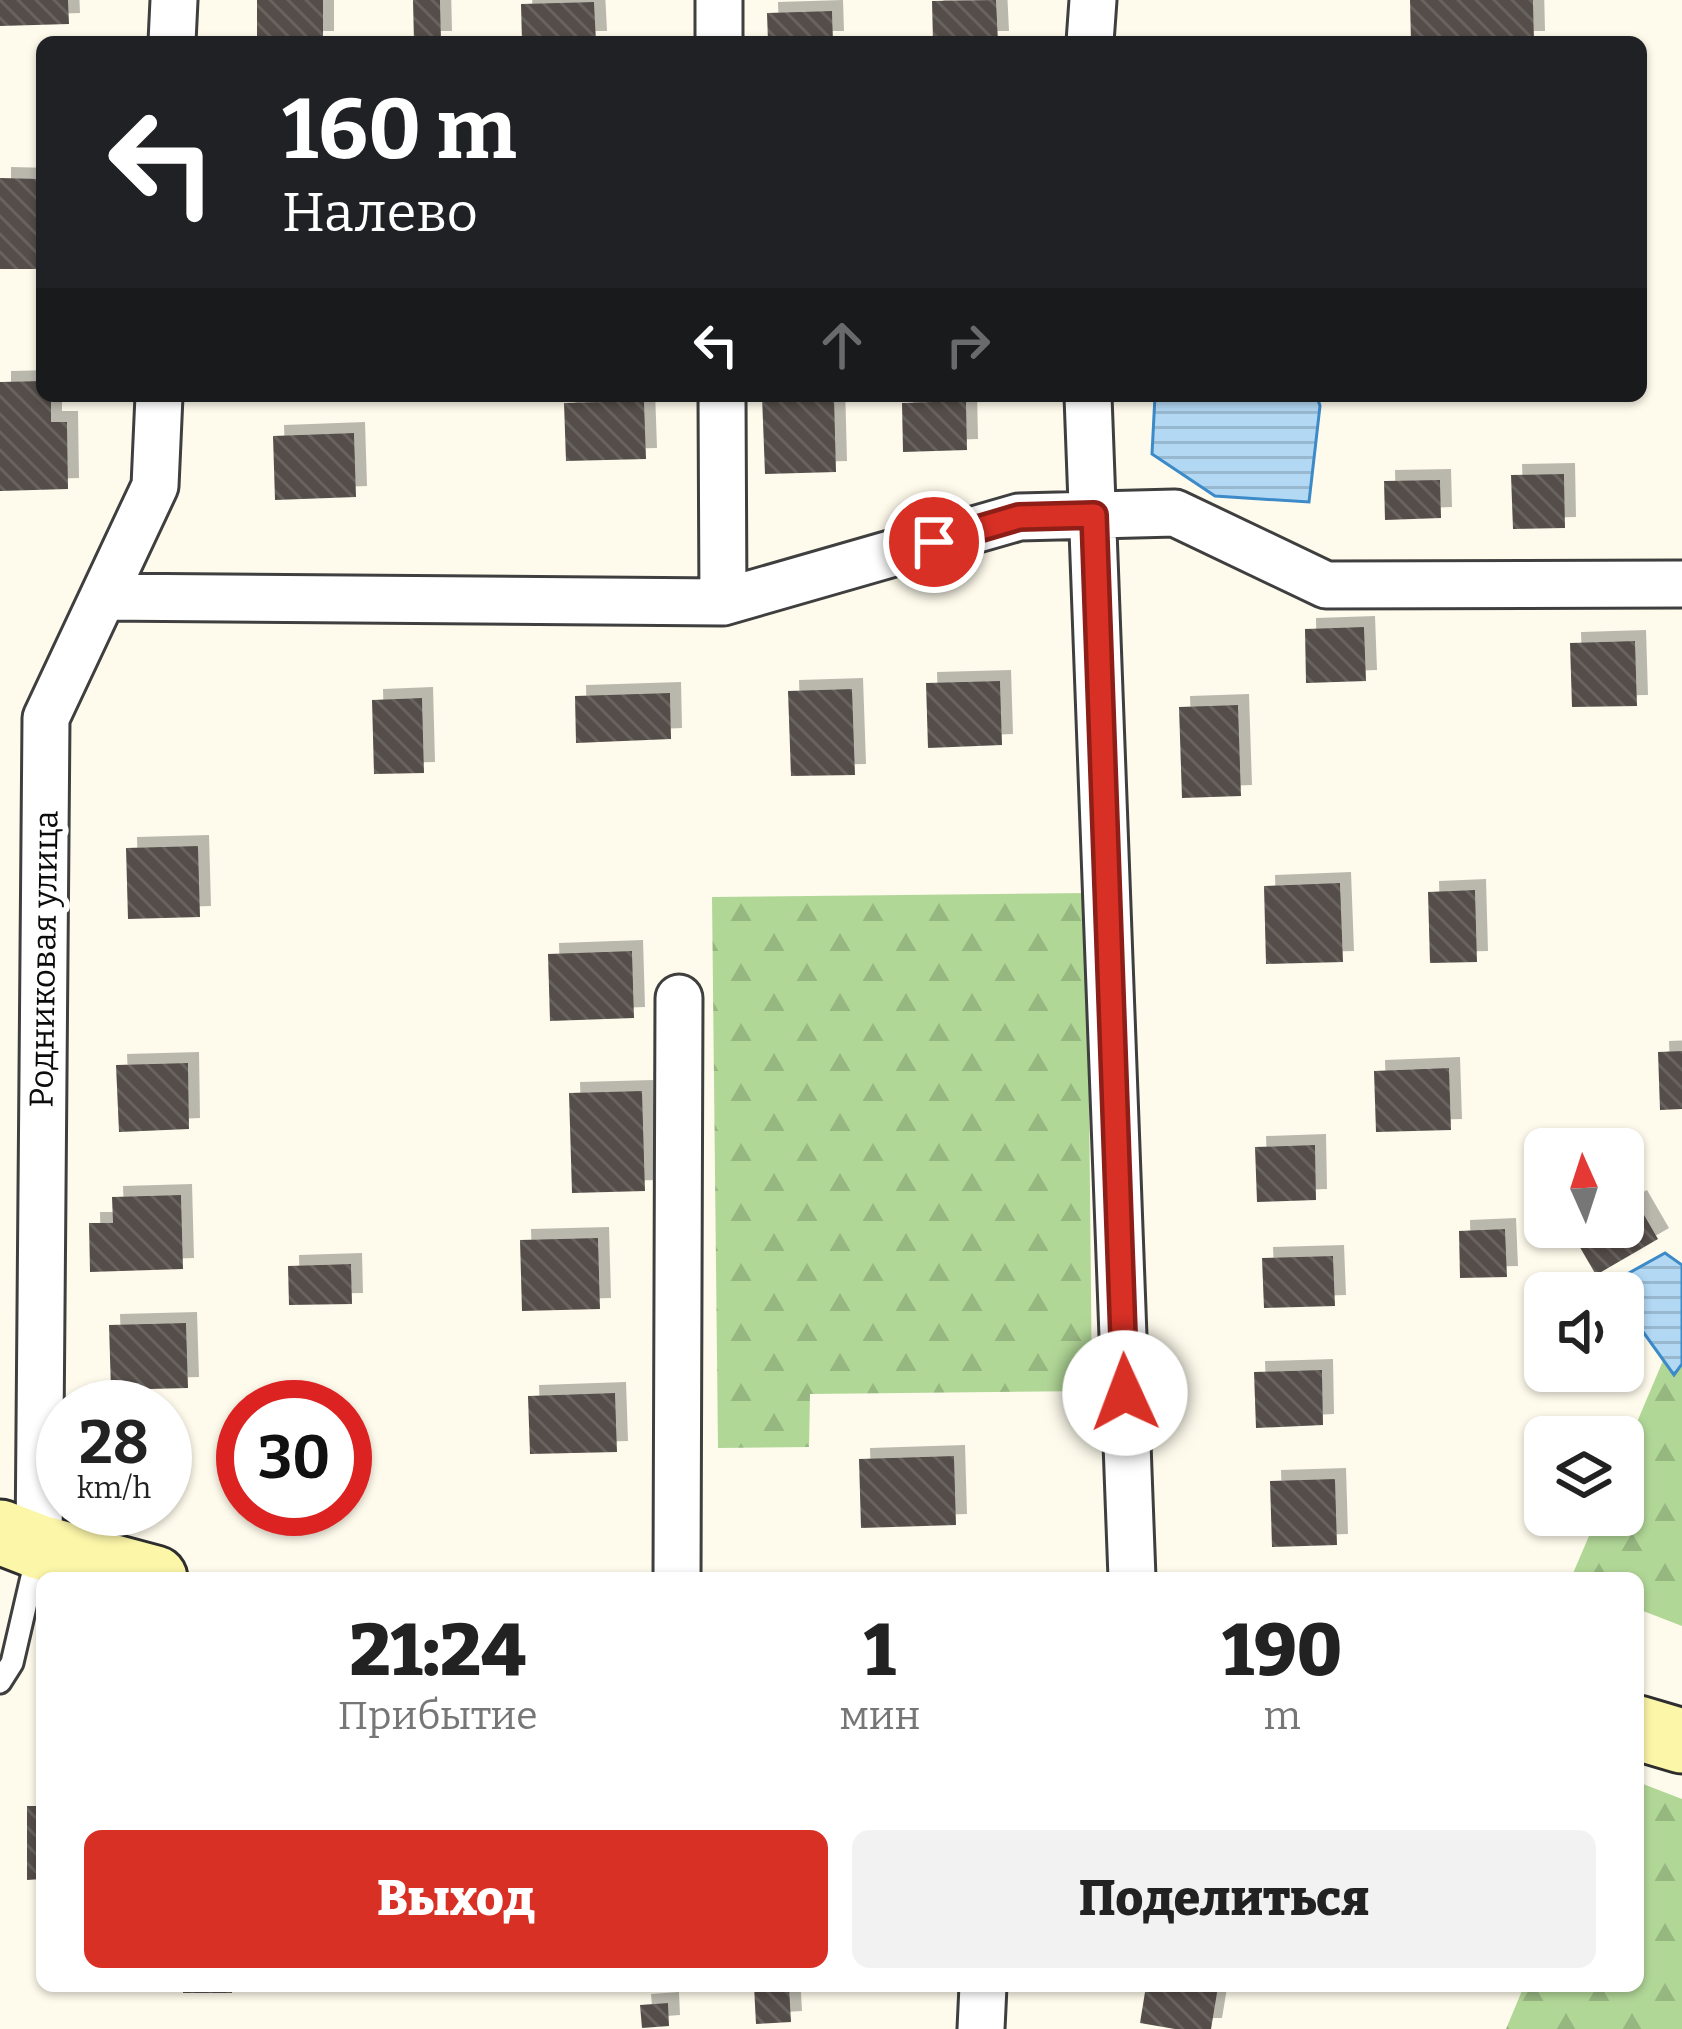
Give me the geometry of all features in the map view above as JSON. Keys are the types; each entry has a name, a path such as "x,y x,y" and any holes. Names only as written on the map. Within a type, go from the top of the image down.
{"main road":[{"path":"19,1540 133,1572"},
{"path":"1644,1730 1682,1741"}],"street":[{"path":"172,36 174,0"},
{"path":"719,0 719,36"},
{"path":"1091,36 1094,0"},
{"name":"Родниковая улица","path":"19,1540 46,718 155,486 159,402"},
{"path":"722,402 723,602"},
{"path":"1088,402 1132,1572"},
{"path":"103,597 723,602 1019,517 1175,513 1326,584 1682,584"},
{"path":"677,1572 679,998"},
{"path":"981,2029 983,1992"}],"lane":[{"path":"0,1682 12,1663 19,1540"}],"green space":[{"path":"1087,893 1092,1391 810,1394 809,1447 718,1448 712,897"},
{"path":"1682,1316 1682,1626 1644,1611 1644,1572 1574,1572 1589,1536 1644,1536 1644,1416 1640,1416"},
{"path":"1644,1784 1682,1799 1682,2029 1506,2029 1521,1992 1644,1992"}],"water":[{"path":"1155,402 1319,402 1320,406 1309,502 1215,496 1152,454"},
{"path":"1665,1253 1682,1265 1682,1364 1674,1375 1644,1333 1644,1272 1631,1272"}],"building":[{"path":"0,0 68,0 69,24 0,26"},
{"path":"257,0 323,0 323,36 257,36"},
{"path":"413,0 440,0 441,36 414,36"},
{"path":"996,0 998,36 933,36 932,1"},
{"path":"1410,0 1533,0 1534,36 1411,36"},
{"path":"594,2 596,36 522,36 521,4"},
{"path":"832,11 833,36 768,36 767,13"},
{"path":"0,178 36,179 36,269 0,269"},
{"path":"36,381 36,402 51,402 51,422 67,422 68,489 0,491 0,382"},
{"path":"644,402 646,459 566,461 564,403"},
{"path":"762,402 834,402 836,472 765,474"},
{"path":"966,402 967,450 903,452 902,403"},
{"path":"354,433 356,497 275,500 273,436"},
{"path":"1564,474 1565,528 1513,529 1511,475"},
{"path":"1440,480 1441,518 1385,520 1384,481"},
{"path":"1364,627 1366,681 1306,683 1305,629"},
{"path":"1635,641 1637,706 1572,707 1570,643"},
{"path":"1000,681 1002,745 928,748 926,683"},
{"path":"852,689 855,775 791,776 788,691"},
{"path":"670,693 671,739 576,743 575,696"},
{"path":"422,698 424,773 374,774 372,700"},
{"path":"1238,705 1241,796 1182,798 1179,707"},
{"path":"198,846 200,917 128,919 126,848"},
{"path":"1340,883 1343,962 1266,964 1264,886"},
{"path":"1475,890 1477,962 1430,963 1428,892"},
{"path":"632,951 634,1018 550,1021 548,954"},
{"path":"1682,1051 1682,1109 1660,1110 1658,1052"},
{"path":"188,1063 189,1129 119,1132 116,1065"},
{"path":"1449,1068 1451,1130 1376,1132 1374,1071"},
{"path":"642,1091 645,1191 572,1193 569,1093"},
{"path":"1315,1145 1316,1200 1257,1202 1255,1147"},
{"path":"181,1195 183,1269 90,1272 89,1223 113,1223 112,1197"},
{"path":"1644,1215 1658,1239 1644,1247"},
{"path":"1505,1229 1507,1277 1460,1278 1459,1231"},
{"path":"598,1238 600,1309 522,1311 520,1240"},
{"path":"1580,1248 1642,1248 1601,1272 1594,1272"},
{"path":"1333,1256 1335,1306 1264,1308 1262,1258"},
{"path":"351,1264 352,1304 289,1305 288,1266"},
{"path":"186,1323 188,1380 111,1380 109,1325"},
{"path":"1322,1370 1323,1425 1256,1428 1254,1372"},
{"path":"615,1393 617,1452 530,1454 528,1396"},
{"path":"954,1456 956,1525 861,1528 859,1459"},
{"path":"1335,1479 1337,1545 1272,1547 1270,1481"},
{"path":"27,1806 36,1806 36,1879 27,1880"},
{"path":"754,1992 789,1992 791,2022 756,2024"},
{"path":"1145,1992 1217,1992 1211,2029 1140,2023"},
{"path":"668,2003 669,2026 642,2028 640,2005"}],"route":[{"path":"934,542 1019,517 1094,515 1125,1393"}]}
